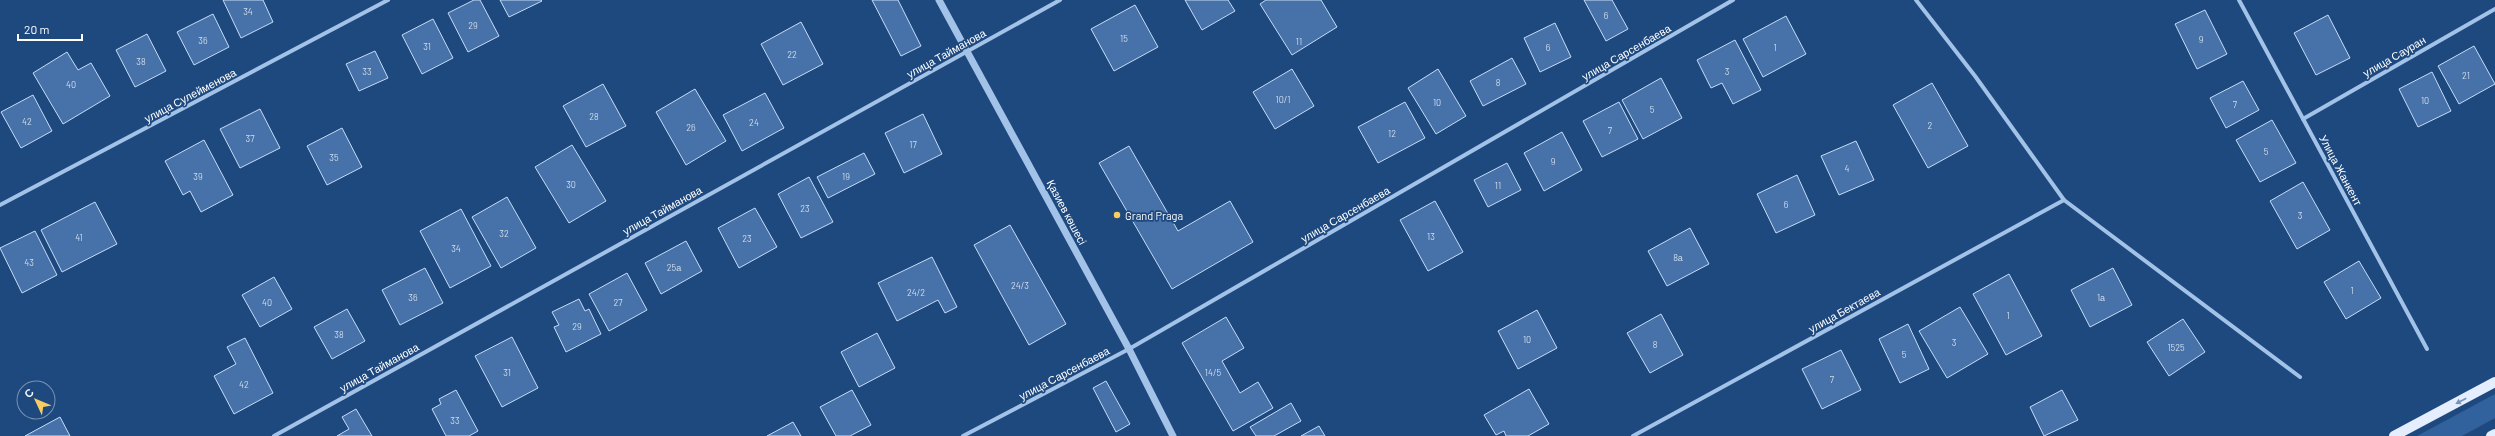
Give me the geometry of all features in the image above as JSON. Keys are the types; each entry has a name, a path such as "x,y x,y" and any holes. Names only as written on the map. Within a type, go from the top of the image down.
{"main road":[{"path":"2394,436 2495,382"},
{"path":"2491,436 2495,434"}],"street":[{"name":"улица Сулейменова","path":"0,206 388,0"},
{"name":"Қазиев көшесі","path":"939,0 1128,349 1173,436"},
{"name":"улица Тайманова","path":"274,436 1060,0"},
{"name":"улица Сарсенбаева","path":"963,436 1128,349 1733,0"},
{"path":"1916,0 1975,76 2064,200 2300,377"},
{"name":"Улица Жанкент","path":"2239,0 2427,348"},
{"name":"улица Сауран","path":"2303,119 2495,9"},
{"name":"улица Бектаева","path":"1633,436 2064,200"}],"shaded area":[{"path":"2495,394 2495,418 2462,436 2417,436"}],"building":[{"path":"223,0 263,0 273,22 241,38"},
{"path":"474,0 480,0 499,36 468,52 448,13"},
{"path":"500,0 541,0 542,1 509,17"},
{"path":"872,0 898,0 921,46 901,56"},
{"path":"1185,0 1228,0 1235,11 1202,30"},
{"path":"1266,0 1321,0 1337,27 1292,55 1260,4"},
{"path":"1584,0 1612,0 1628,29 1606,41"},
{"path":"1135,5 1158,47 1114,71 1091,29"},
{"path":"2205,10 2227,54 2197,69 2175,24"},
{"path":"213,14 229,47 194,65 177,32"},
{"path":"2328,15 2350,58 2316,75 2294,33"},
{"path":"1786,16 1806,54 1763,77 1743,39"},
{"path":"433,19 453,58 422,74 402,35"},
{"path":"801,22 823,64 783,85 761,44"},
{"path":"1555,23 1571,57 1540,72 1524,38"},
{"path":"147,34 166,71 135,87 116,50"},
{"path":"1735,40 1761,90 1733,104 1722,83 1711,88 1697,60"},
{"path":"2474,46 2495,84 2459,104 2438,66"},
{"path":"375,51 388,78 359,91 346,64"},
{"path":"67,52 78,70 91,63 110,96 63,124 33,73"},
{"path":"1512,58 1526,84 1483,106 1470,81"},
{"path":"1292,69 1314,106 1275,129 1253,92"},
{"path":"1438,69 1466,116 1436,134 1408,88"},
{"path":"2432,72 2451,111 2418,127 2399,89"},
{"path":"1661,78 1682,118 1643,139 1622,100"},
{"path":"2243,81 2259,110 2226,128 2210,98"},
{"path":"1932,83 1968,146 1928,168 1893,105"},
{"path":"603,84 626,126 586,147 563,106"},
{"path":"695,89 726,141 686,165 656,112"},
{"path":"765,93 784,128 742,151 723,115"},
{"path":"33,95 52,131 21,148 1,112"},
{"path":"1405,102 1425,138 1378,163 1358,127"},
{"path":"1619,102 1638,139 1602,157 1583,121"},
{"path":"260,109 280,148 240,168 220,129"},
{"path":"923,114 942,154 904,173 885,133"},
{"path":"2272,120 2296,163 2260,182 2236,140"},
{"path":"342,128 362,167 327,185 307,146"},
{"path":"1562,132 1582,170 1544,191 1524,153"},
{"path":"204,140 233,195 201,212 190,191 183,195 165,161"},
{"path":"1856,141 1874,180 1839,195 1821,156"},
{"path":"572,145 606,201 569,223 535,167"},
{"path":"1129,146 1178,231 1230,201 1253,242 1172,289 1099,163"},
{"path":"864,153 875,174 828,198 817,177"},
{"path":"1507,163 1521,190 1488,207 1474,180"},
{"path":"1797,175 1815,215 1776,233 1757,194"},
{"path":"809,177 833,222 801,238 778,194"},
{"path":"2303,182 2330,230 2297,249 2270,201"},
{"path":"507,197 536,248 501,268 472,217"},
{"path":"1435,201 1463,252 1428,271 1400,220"},
{"path":"95,202 117,244 62,272 41,230"},
{"path":"755,208 777,247 739,268 718,228"},
{"path":"461,209 491,266 450,288 420,231"},
{"path":"1010,225 1066,324 1029,345 974,245"},
{"path":"1690,228 1709,264 1667,286 1648,251"},
{"path":"35,231 57,275 22,293 0,248"},
{"path":"686,241 702,271 661,294 645,263"},
{"path":"932,257 957,307 945,313 938,300 897,321 878,283"},
{"path":"2359,261 2381,298 2346,319 2324,282"},
{"path":"425,268 443,303 400,325 382,290"},
{"path":"2113,268 2132,305 2090,327 2071,290"},
{"path":"627,273 647,310 609,331 589,294"},
{"path":"2009,274 2042,336 2006,355 1973,294"},
{"path":"274,277 292,309 260,327 242,295"},
{"path":"579,299 585,311 589,309 601,334 566,352 554,327 559,325 552,312"},
{"path":"1960,307 1988,354 1947,378 1919,331"},
{"path":"347,309 365,341 332,359 314,327"},
{"path":"1537,310 1557,348 1518,369 1498,331"},
{"path":"1661,314 1683,355 1650,373 1627,333"},
{"path":"1226,317 1244,348 1222,361 1240,393 1258,382 1273,408 1233,431 1182,343"},
{"path":"2183,319 2205,352 2169,376 2147,342"},
{"path":"1908,324 1929,369 1900,383 1879,339"},
{"path":"877,333 895,368 859,387 841,352"},
{"path":"512,337 538,388 502,407 475,356"},
{"path":"245,338 273,393 234,414 214,376 236,364 227,347"},
{"path":"1841,350 1861,390 1822,409 1802,369"},
{"path":"1106,381 1130,424 1116,432 1093,388"},
{"path":"1529,389 1549,424 1528,436 1506,436 1504,431 1496,435 1484,415"},
{"path":"456,390 478,431 469,436 446,436 432,409 441,404 439,399"},
{"path":"852,390 871,425 850,436 836,436 820,407"},
{"path":"2062,390 2078,420 2044,436 2030,407"},
{"path":"1291,403 1301,421 1274,436 1256,436 1250,427"},
{"path":"356,409 372,436 337,436 349,429 342,417"},
{"path":"60,417 70,436 25,436 56,420"},
{"path":"793,422 801,436 767,436"},
{"path":"1319,426 1325,436 1301,436"}],"place":[{"name":"Grand Praga","path":"1117,215"}]}
